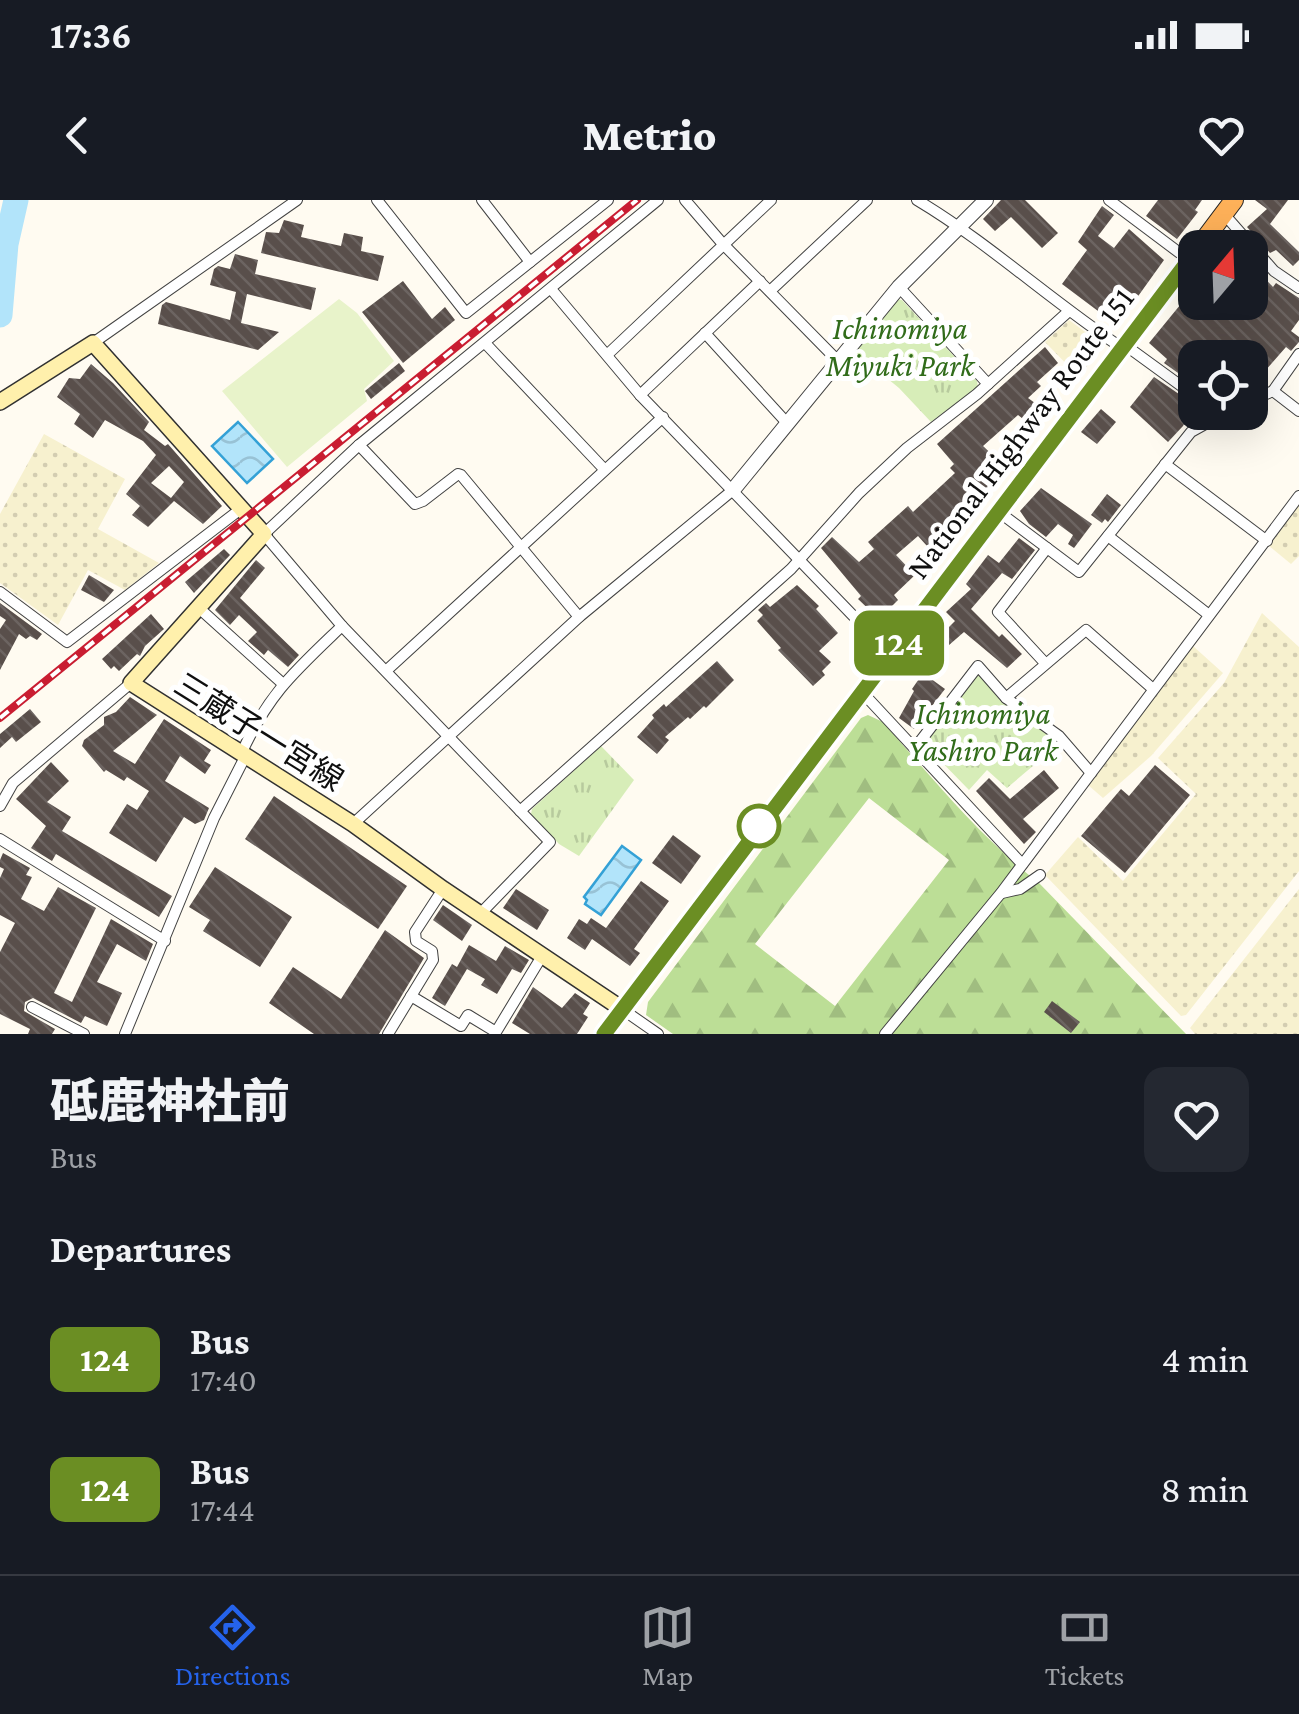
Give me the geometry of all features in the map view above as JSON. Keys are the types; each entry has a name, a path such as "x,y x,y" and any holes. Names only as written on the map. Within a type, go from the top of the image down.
{"highway":[{"name":"National Highway Route 151","path":"1212,230 1229,207"},
{"name":"National Highway Route 151","path":"604,1034 1178,274"}],"main road":[{"path":"2,400 94,342 264,534"},
{"name":"三蔵子一宮線","path":"264,534 130,683 353,824 622,1009"}],"street":[{"path":"94,342 296,200"},
{"path":"378,200 466,313 608,200"},
{"path":"482,200 530,262"},
{"path":"584,200 594,212"},
{"path":"480,914 550,842 342,626 264,534 359,445 658,200"},
{"path":"685,200 838,360"},
{"path":"608,354 770,200"},
{"path":"770,291 867,200"},
{"path":"916,200 960,226 1069,312 1178,384"},
{"path":"353,824 579,617 733,490 898,287 986,200"},
{"path":"1109,200 1178,244"},
{"path":"1127,214 1137,200"},
{"path":"1229,207 1274,271 1299,288"},
{"path":"640,394 760,281"},
{"path":"898,287 988,384"},
{"path":"551,288 640,394 890,654"},
{"path":"520,811 798,560 859,493 907,448 988,384 1069,312"},
{"path":"705,333 787,423"},
{"path":"486,344 604,469"},
{"path":"1268,393 1299,354"},
{"path":"1273,390 1299,411"},
{"path":"387,670 662,416"},
{"path":"999,512 1079,572 1193,430"},
{"path":"359,445 415,504 461,475 579,617"},
{"path":"1165,464 1266,540"},
{"path":"884,1034 1001,893 1299,496"},
{"path":"0,592 67,642 242,508"},
{"path":"1108,536 1209,615"},
{"path":"1046,663 998,612 1047,548"},
{"path":"200,608 282,683"},
{"path":"125,1034 260,714 282,683 342,626"},
{"path":"1006,698 1086,630 1153,689"},
{"path":"915,748 978,666 1006,698 1059,736 1091,772"},
{"path":"0,806 13,783 130,683"},
{"path":"862,692 1022,864"},
{"path":"1,841 166,941"},
{"path":"1001,893 1020,888 1040,876"},
{"path":"388,1034 433,960 432,952 416,941 415,932 443,889"},
{"path":"411,996 461,1026 468,1014 496,1032 542,956"},
{"path":"32,1007 84,1034"},
{"path":"622,1009 658,1034"}],"shaded area":[{"path":"1069,320 1103,345 1079,377 1045,342"},
{"path":"44,434 125,479 98,529 159,563 125,590 88,570 58,625 0,583 0,514"},
{"path":"1299,504 1299,556 1291,564 1269,546"},
{"path":"1262,613 1299,647 1299,871 1186,1015 1181,1016 1045,875 1078,837 1123,881 1196,794 1158,758 1224,683"},
{"path":"1193,646 1223,673 1151,756 1103,798 1088,785"},
{"path":"1299,889 1299,1034 1195,1034 1190,1028"}],"green space":[{"path":"339,299 357,313 394,361 364,389 367,401 287,467 222,391"},
{"name":"Ichinomiya Miyuki Park","path":"896,299 902,300 977,381 978,387 931,422 899,388 855,352"},
{"name":"Ichinomiya Yashiro Park","path":"975,675 1060,743 1007,788 987,770 969,790 927,747 926,742"},
{"path":"868,715 883,722 977,827 1039,883 1186,1034 673,1034 646,1015 648,1002 861,718","holes":["869,798 949,860 835,1006 755,944"]},
{"path":"601,746 634,780 579,856 559,844 531,814 532,809"}],"water":[{"path":"238,422 273,459 247,483 212,446"},
{"path":"622,846 641,860 601,915 585,904 584,897"}],"building":[{"path":"1001,200 1025,200 1058,233 1042,248 1011,217 995,231 983,219"},
{"path":"1158,200 1202,200 1184,230 1178,230 1177,239 1146,216"},
{"path":"1255,200 1288,200 1270,224 1299,252 1299,260 1293,266 1276,250 1268,251 1268,230 1247,227 1267,209"},
{"path":"1102,206 1114,215 1098,236 1114,248 1129,229 1164,260 1121,320 1118,318 1114,323 1062,284 1087,250 1078,242"},
{"path":"284,220 304,225 301,237 341,246 344,233 363,237 361,251 384,256 378,281 261,253 266,232 279,233"},
{"path":"235,254 258,260 255,274 316,288 311,310 247,294 241,323 279,332 258,350 158,324 166,302 230,320 236,292 210,285 214,269 230,269"},
{"path":"403,281 432,319 445,307 455,320 403,363 362,312"},
{"path":"1268,282 1299,298 1299,320 1291,331 1299,342 1291,351 1286,347 1268,367 1268,340 1178,340 1178,373 1164,363 1167,359 1149,343 1178,308 1178,320 1268,320"},
{"path":"1045,347 1058,363 1037,382 1041,386 1028,398 1046,415 1036,429 1018,415 983,446 1008,470 936,556 918,536 896,555 915,575 894,595 898,600 879,619 858,599 861,596 821,548 832,537 859,562 874,549 868,542 908,506 913,512 955,473 950,468 954,464 937,444"},
{"path":"399,363 405,371 371,399 365,391"},
{"path":"91,364 113,383 149,422 144,430 165,446 168,444 222,506 203,524 174,501 148,527 132,515 140,506 126,494 156,455 143,441 105,420 93,438 74,424 80,414 57,397 69,378 80,379","holes":["169,466 184,482 171,498 151,483"]},
{"path":"1154,377 1178,393 1179,430 1168,442 1130,407"},
{"path":"1101,409 1116,422 1097,444 1081,432"},
{"path":"1041,488 1092,524 1074,548 1068,544 1073,535 1058,524 1046,537 1020,511"},
{"path":"1107,494 1121,505 1108,522 1105,519 1102,523 1091,515"},
{"path":"1019,538 1035,550 1012,579 1002,573 971,609 1022,654 1007,668 964,632 933,659 918,680 905,671 955,621 946,612 971,589 966,584 988,555 999,563"},
{"path":"224,549 230,555 194,593 185,582"},
{"path":"256,560 265,568 240,598 299,655 288,667 268,650 264,655 248,641 257,632 239,615 230,625 215,610"},
{"path":"89,575 114,590 104,602 81,590"},
{"path":"797,585 819,606 816,609 838,633 819,651 831,662 813,686 778,650 781,648 757,621 763,615 758,610 766,603 770,607"},
{"path":"0,603 42,634 37,640 19,634 0,670 0,629 6,620 0,616"},
{"path":"151,614 164,629 140,656 137,654 119,671 114,666 111,669 102,659"},
{"path":"717,661 734,680 706,708 688,717 665,737 669,740 657,754 637,737 654,718 652,715"},
{"path":"923,673 945,689 914,729 899,718"},
{"path":"130,697 157,715 113,751 135,764 164,719 211,750 204,761 211,765 205,774 180,756 165,781 209,808 204,820 195,824 184,817 156,862 109,833 127,804 137,810 149,791 127,777 124,781 104,772 82,746 104,725 104,717 116,712"},
{"path":"30,709 41,722 16,742 12,737 0,748 0,734"},
{"path":"51,762 69,781 47,802 71,817 62,831 172,896 159,917 56,854 52,861 31,848 46,826 16,799"},
{"path":"1155,765 1190,795 1125,873 1081,836 1121,789 1129,796"},
{"path":"1044,770 1059,788 1023,819 1036,832 1024,844 976,791 989,778 1010,799"},
{"path":"274,796 407,886 378,929 245,839"},
{"path":"673,835 701,856 681,884 652,863"},
{"path":"3,853 30,868 26,875 32,877 21,899 44,911 58,887 96,908 54,993 72,1002 111,919 153,944 146,961 117,944 97,982 122,993 107,1026 85,1016 81,1023 33,998 25,1002 24,1011 55,1029 52,1034 28,1034 30,1029 0,1014 0,952 15,923 0,915"},
{"path":"215,867 292,917 260,967 203,931 210,920 189,907"},
{"path":"641,881 669,901 634,949 640,953 630,966 592,939 585,950 567,938 579,919 587,924 591,918 606,928"},
{"path":"516,889 549,910 537,930 503,908"},
{"path":"443,905 472,925 462,941 433,920"},
{"path":"385,930 424,958 379,1034 314,1034 269,1003 293,967 341,999"},
{"path":"469,945 496,961 505,946 529,960 521,973 512,969 497,994 481,985 485,979 467,969 445,1006 432,998 452,964 457,967"},
{"path":"533,987 562,1008 575,993 590,1003 583,1014 588,1017 577,1034 530,1034 512,1023"},
{"path":"1052,1001 1080,1022 1071,1033 1044,1012"}],"waterway":[{"path":"0,315 6,244 16,200"}],"railway":[{"path":"0,718 637,200"}],"bus line":[{"name":"124","path":"604,1034 1178,275"}]}
